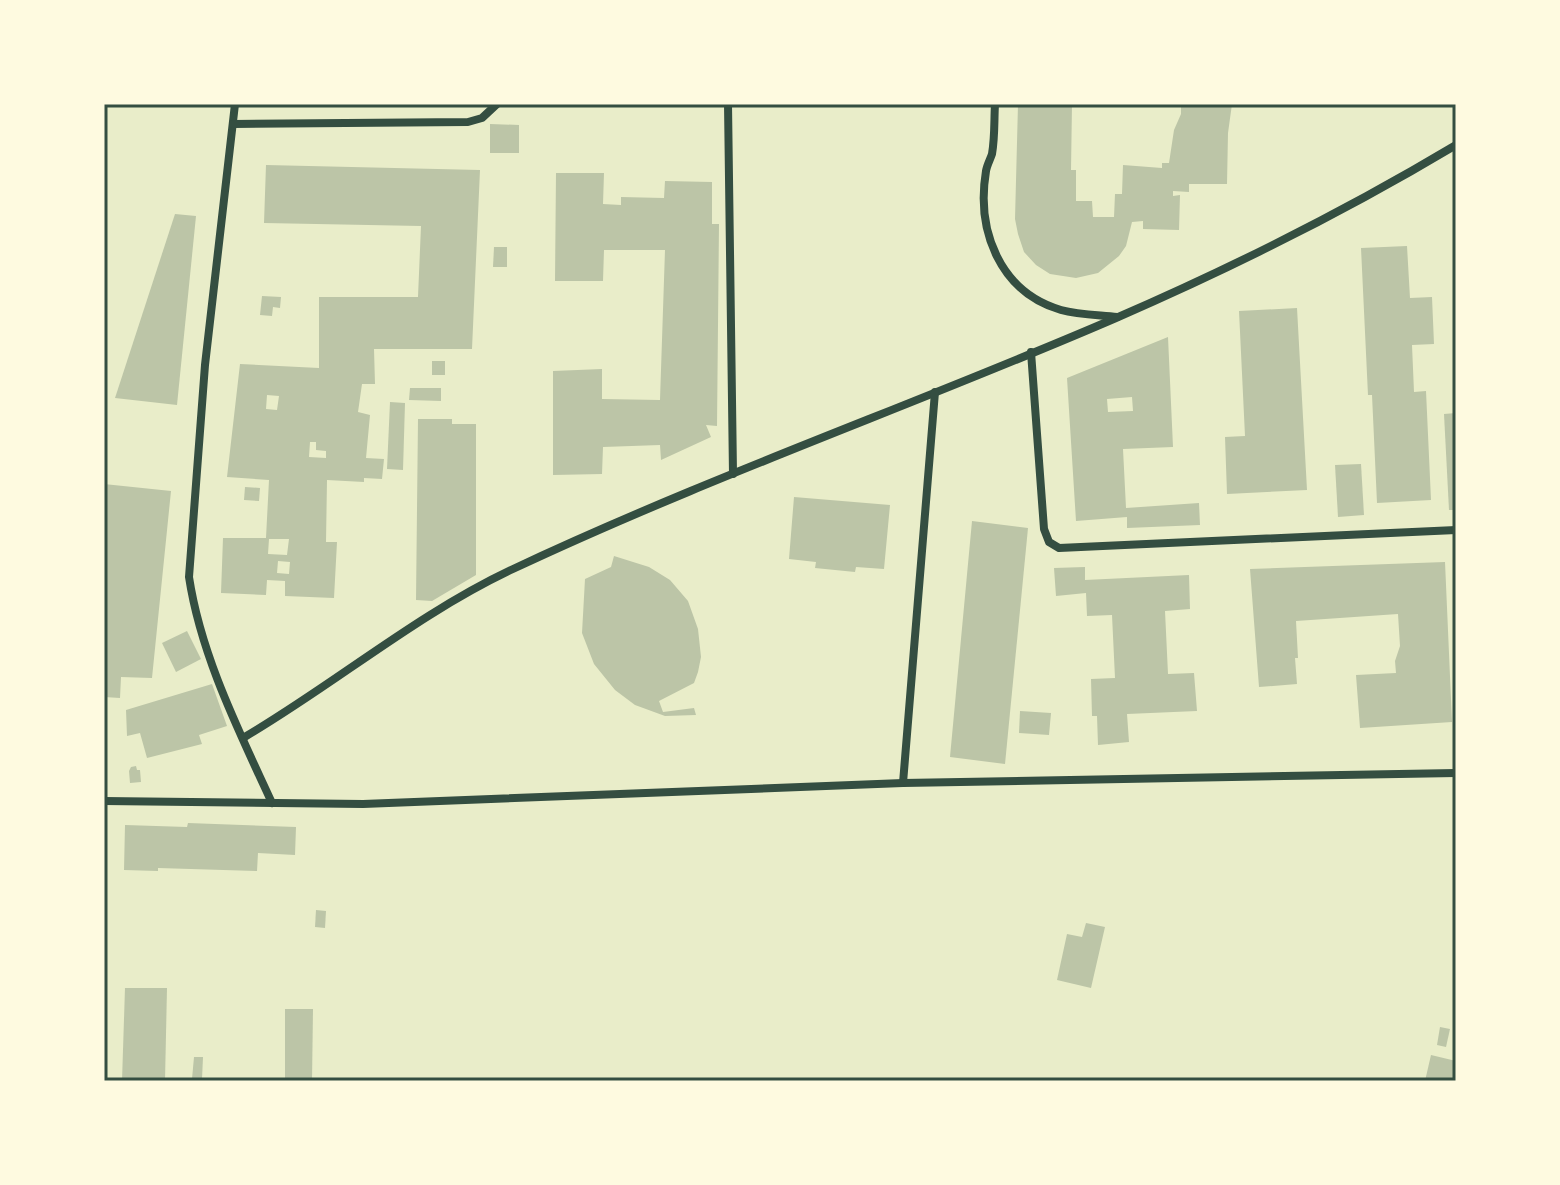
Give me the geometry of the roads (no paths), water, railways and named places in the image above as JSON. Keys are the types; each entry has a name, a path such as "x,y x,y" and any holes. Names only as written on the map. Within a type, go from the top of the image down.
{"street":[{"path":"235,104 205,365 189,577 193,607 204,638 272,803"},
{"path":"233,124 468,122 482,118 497,104"},
{"path":"728,104 733,474"},
{"path":"995,104 985,204 988,236 1005,274 1024,292 1062,310 1118,317"},
{"path":"243,738 286,713 437,609 512,569 733,474 1118,317 1311,225 1394,182 1456,145"},
{"path":"1031,352 1044,529 1049,542 1059,548 1456,530"},
{"path":"903,783 935,392"},
{"path":"104,801 456,801 903,783 1456,773"}]}
